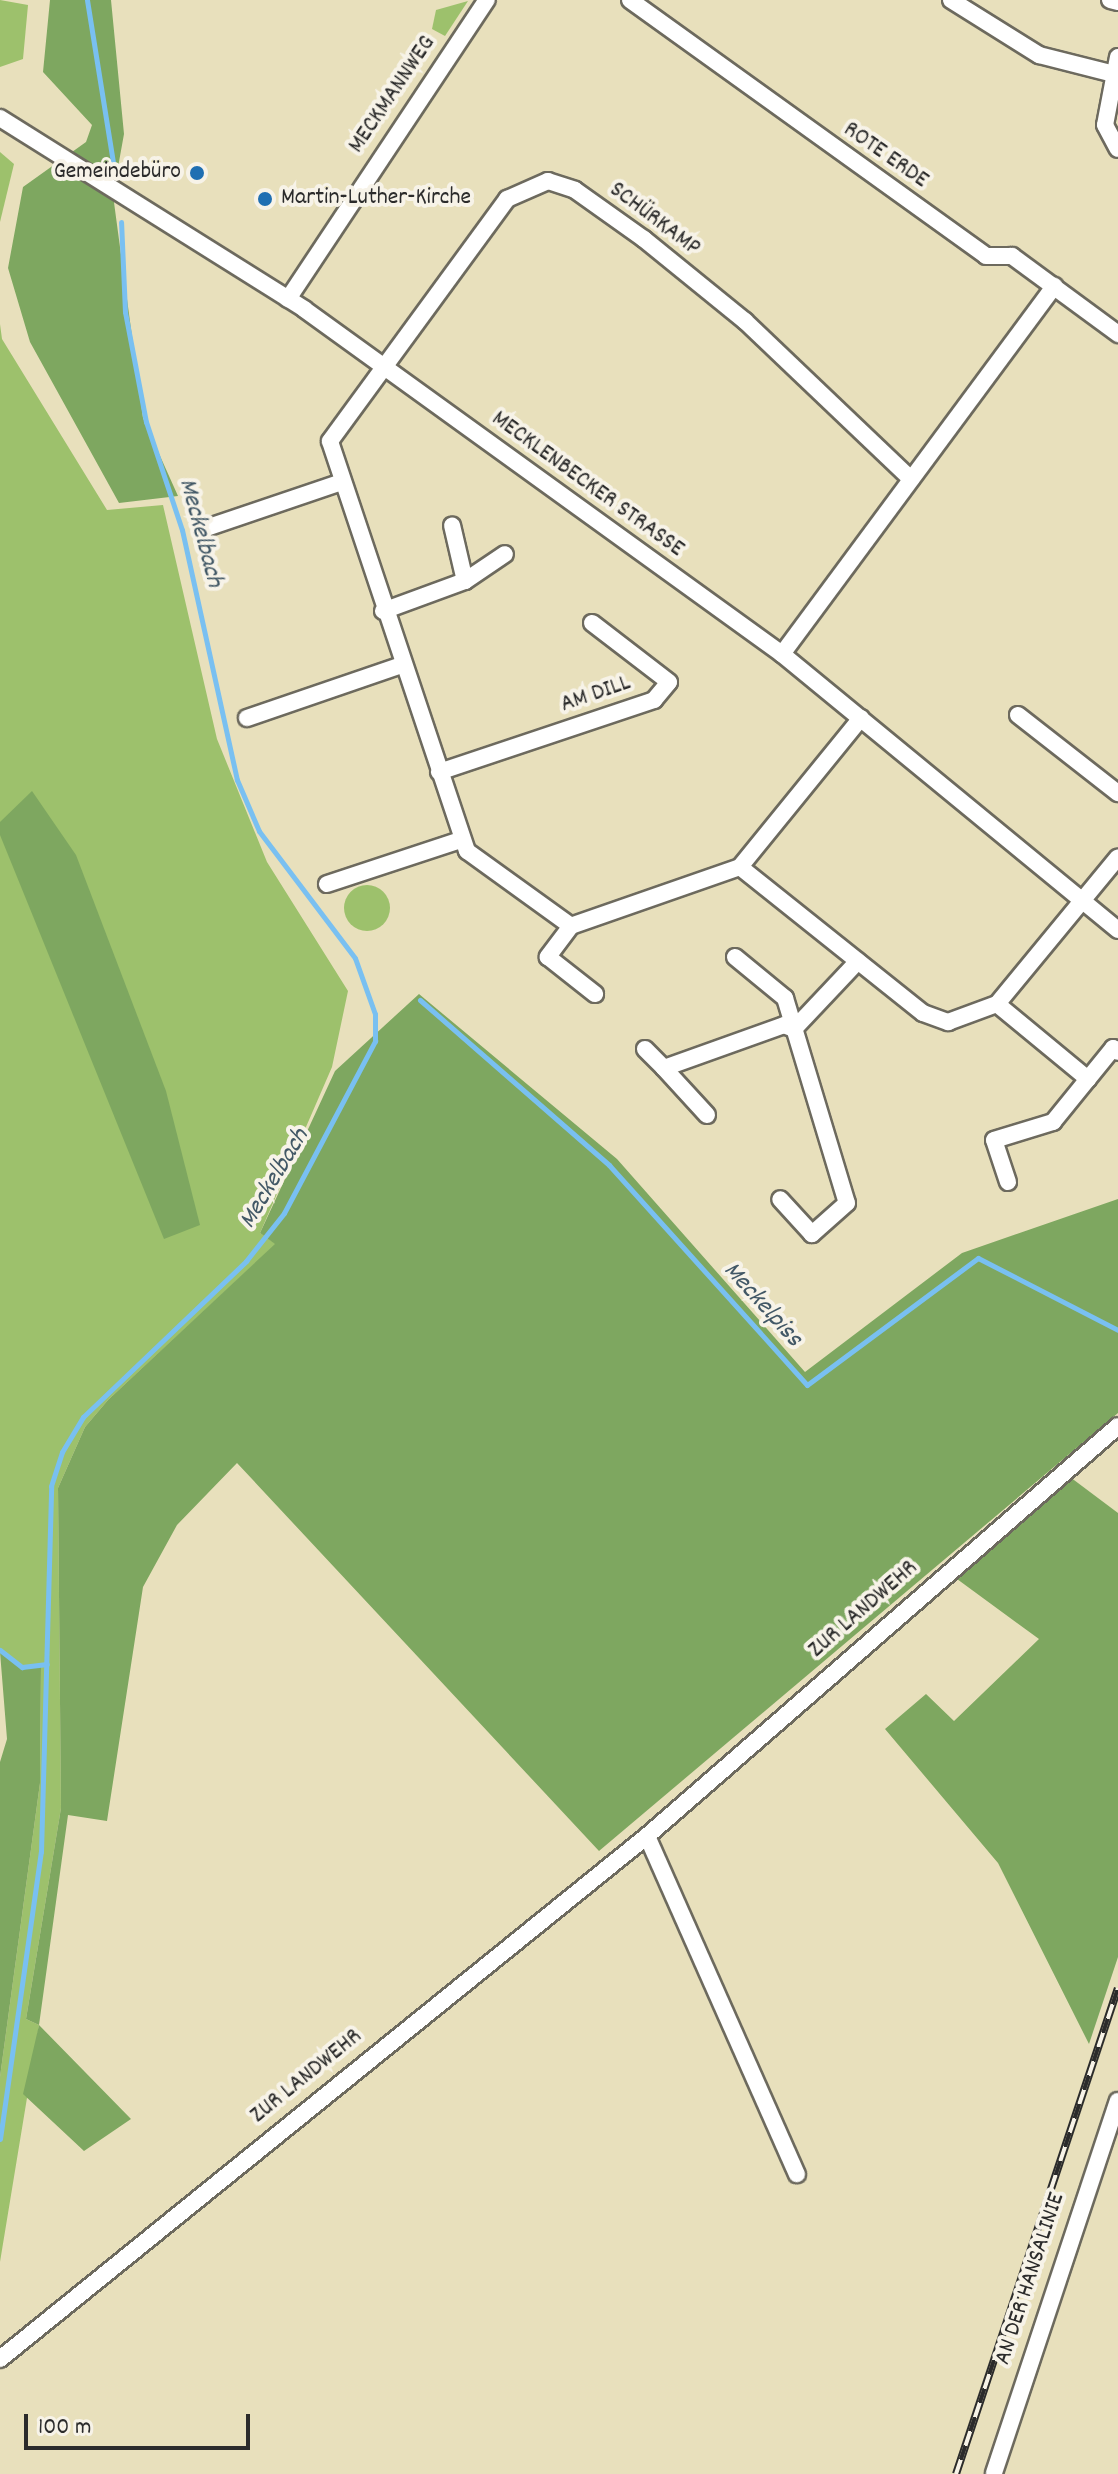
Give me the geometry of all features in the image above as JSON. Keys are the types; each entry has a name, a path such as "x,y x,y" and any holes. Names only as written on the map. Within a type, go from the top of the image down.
{"street":[{"name":"MECKMANNWEG","path":"288,299 487,0"},
{"name":"ROTE ERDE","path":"630,0 986,256 1012,256 1118,334"},
{"path":"951,0 1039,55 1116,75"},
{"path":"1110,0 1118,2"},
{"path":"1118,57 1105,125 1118,149"},
{"name":"MECKLENBECKER STRASSE","path":"0,118 288,299 782,654 1118,930"},
{"name":"SCHÜRKAMP","path":"384,366 507,199 537,182 559,183 745,321 911,479"},
{"path":"782,654 1054,286"},
{"path":"384,366 330,441 339,483 461,840 571,926"},
{"path":"203,529 339,483"},
{"path":"452,525 465,581"},
{"path":"383,611 465,581 505,554"},
{"name":"AM DILL","path":"439,772 654,700 669,682 592,623"},
{"path":"247,718 402,665"},
{"path":"1018,715 1118,793"},
{"path":"595,994 548,957 571,926 740,867 861,718"},
{"path":"327,884 461,840"},
{"path":"740,867 923,1013 948,1022 997,1004 1118,857"},
{"path":"735,957 785,998 847,1203 812,1234 780,1199"},
{"path":"794,1029 858,961"},
{"path":"997,1004 1088,1079"},
{"path":"664,1068 784,1025 794,1029"},
{"path":"1008,1182 994,1140 1053,1122 1113,1048 1118,1052"},
{"path":"645,1049 707,1115"},
{"name":"ZUR LANDWEHR","path":"0,2359 647,1836 894,1614 1118,1426"},
{"path":"647,1836 797,2174"},
{"name":"AN DER HANSALINIE","path":"994,2473 1118,2101"}],"green space":[{"path":"0,0 28,5 23,59 0,67"},
{"path":"50,0 111,0 124,134 113,195 143,418 178,496 119,503 30,342 8,268 23,187 86,142 92,125 43,72"},
{"path":"468,1 445,36 432,29 436,10"},
{"path":"0,152 14,164 0,222"},
{"path":"0,324 2,339 107,510 163,505 217,739 267,862 348,991 332,1067 260,1233 276,1244 108,1400 85,1427 58,1488 61,1808 26,2019 39,2025 0,2262 0,2077 40,1783 41,1667 21,1668 0,1652"},
{"path":"32,791 76,855 166,1091 200,1225 164,1239 0,835 0,822"},
{"path":"367,885 383,892 390,908 383,924 367,931 351,924 344,908 351,892"},
{"path":"419,994 617,1159 805,1372 962,1253 1118,1199 1118,1413 599,1851 237,1463 177,1525 143,1587 107,1821 68,1815 39,2025 26,2019 61,1808 58,1488 85,1427 108,1400 275,1244 260,1233 335,1071"},
{"path":"1070,1477 1118,1513 1118,1957 1089,2044 998,1863 885,1729 926,1694 954,1721 1039,1639 957,1579"},
{"path":"0,1652 21,1668 41,1667 40,1783 0,2077 0,1762 7,1739"},
{"path":"39,2025 131,2119 84,2151 23,2094"}],"waterway":[{"name":"Meckelbach","path":"87,0 114,169"},
{"name":"Meckelbach","path":"0,2139 41,1852 51,1486 62,1452 83,1417 246,1261 284,1213 375,1041 375,1014 355,958 259,831 237,780 182,530 146,422 125,312 121,222"},
{"name":"Meckelpiss","path":"420,1000 609,1165 807,1385 978,1258 1118,1330"},
{"path":"0,1650 22,1667 47,1664"}],"railway":[{"path":"956,2474 1118,1988"}],"place":[{"name":"Gemeindebüro","path":"197,173"},
{"name":"Martin-Luther-Kirche","path":"265,199"}]}
